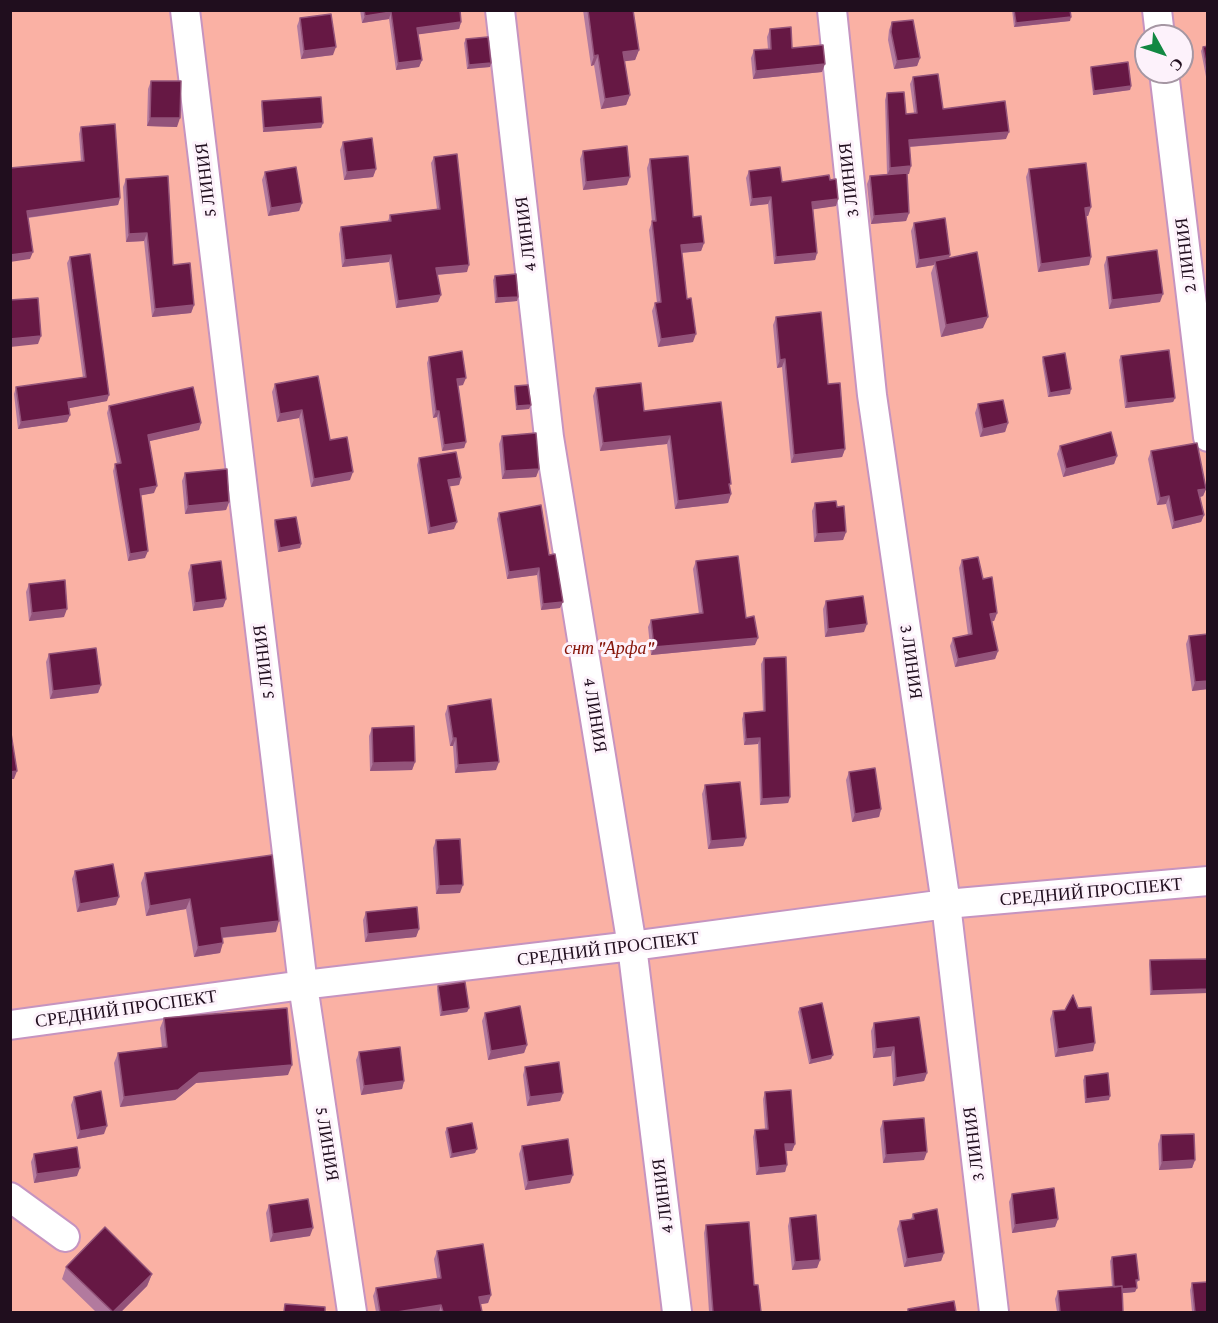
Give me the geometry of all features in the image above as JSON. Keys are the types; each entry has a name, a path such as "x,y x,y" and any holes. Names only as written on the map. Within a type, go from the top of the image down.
{"street":[{"name":"5 ЛИНИЯ","path":"185,10 303,985 352,1312"},
{"name":"4 ЛИНИЯ","path":"500,10 549,437 632,946 677,1312"},
{"name":"3 ЛИНИЯ","path":"832,10 872,395 946,904 994,1312"},
{"name":"2 ЛИНИЯ","path":"1165,84 1208,437"},
{"name":"СРЕДНИЙ ПРОСПЕКТ","path":"10,1025 303,985 632,946 946,904 1208,882"},
{"path":"10,1197 65,1237"}],"green space":[{"name":"снт \"Арфа\"","path":"10,11 1207,11 1207,1312 11,1312"}],"building":[{"path":"364,10 460,10 461,22 417,28 422,60 398,63 391,12 365,16"},
{"path":"588,10 633,10 639,50 623,52 630,95 605,99 598,55 594,56"},
{"path":"1014,10 1070,10 1071,17 1016,23"},
{"path":"331,14 336,47 304,51 300,18"},
{"path":"913,20 920,58 897,61 891,32 892,22"},
{"path":"791,27 792,48 823,45 825,64 756,71 754,50 771,49 770,29"},
{"path":"488,37 491,63 469,65 466,39"},
{"path":"1208,46 1208,74 1203,47"},
{"path":"1128,62 1131,86 1094,91 1091,67"},
{"path":"938,74 943,109 1005,101 1009,132 909,140 911,166 890,168 887,93 904,92 906,114 917,113 913,77"},
{"path":"151,81 181,81 180,118 150,118"},
{"path":"321,97 323,123 264,128 262,101"},
{"path":"115,124 120,198 27,211 33,252 10,255 10,168 84,161 81,127"},
{"path":"372,138 376,169 347,172 343,142"},
{"path":"627,146 630,177 586,182 583,151"},
{"path":"457,154 469,265 436,268 441,295 398,301 391,255 345,260 341,227 391,221 390,215 440,209 434,157"},
{"path":"688,156 693,217 701,216 704,243 681,245 687,299 691,298 696,334 661,339 655,303 661,302 652,221 656,221 650,159"},
{"path":"1086,163 1091,207 1085,208 1091,257 1041,264 1029,169"},
{"path":"296,167 302,203 271,208 265,172"},
{"path":"780,167 782,182 829,175 830,180 836,179 838,199 812,202 817,253 776,257 771,197 752,199 749,171"},
{"path":"907,173 909,213 874,216 870,176"},
{"path":"168,176 173,265 190,263 194,305 155,309 147,233 129,234 126,179"},
{"path":"945,218 950,255 919,260 914,223"},
{"path":"1157,250 1163,294 1112,300 1107,257"},
{"path":"977,252 988,317 946,325 935,261"},
{"path":"90,254 109,395 68,402 70,415 21,422 16,387 86,377 70,257"},
{"path":"516,274 518,297 497,298 495,276"},
{"path":"38,298 41,336 10,339 10,300"},
{"path":"821,312 828,384 840,383 845,449 794,455 785,359 780,360 776,317"},
{"path":"1169,350 1175,398 1127,403 1121,356"},
{"path":"462,351 466,378 457,379 466,442 444,445 439,411 436,411 429,357"},
{"path":"1065,353 1071,389 1050,393 1043,357"},
{"path":"318,376 330,440 347,437 353,472 314,479 302,410 280,414 275,384"},
{"path":"641,383 644,411 721,402 731,494 678,501 670,436 603,443 596,388"},
{"path":"528,385 531,405 517,406 515,386"},
{"path":"193,387 201,423 148,435 157,486 140,489 148,551 130,554 115,464 121,463 109,406"},
{"path":"1003,400 1008,423 983,429 978,404"},
{"path":"1111,432 1117,456 1066,469 1060,446"},
{"path":"536,433 539,469 505,471 502,436"},
{"path":"1197,443 1206,489 1198,490 1204,515 1174,522 1169,496 1160,498 1151,451"},
{"path":"456,452 461,478 448,480 457,522 430,528 419,458"},
{"path":"227,469 229,502 188,506 185,473"},
{"path":"836,501 837,507 844,506 846,532 817,534 815,503"},
{"path":"541,505 549,555 555,554 563,602 543,604 539,568 509,572 499,513"},
{"path":"296,517 301,544 280,548 275,520"},
{"path":"738,556 746,618 754,616 758,638 654,647 651,620 703,613 696,561"},
{"path":"978,557 983,579 992,577 997,613 990,614 998,651 958,659 953,638 972,634 962,560"},
{"path":"221,561 226,599 195,603 191,565"},
{"path":"65,580 67,609 32,613 29,584"},
{"path":"863,596 867,624 828,629 826,601"},
{"path":"1208,634 1208,681 1195,682 1189,636"},
{"path":"96,648 101,685 53,691 49,654"},
{"path":"786,657 790,797 762,799 760,738 746,739 744,713 765,711 764,658"},
{"path":"491,699 499,762 458,765 456,738 453,738 448,706"},
{"path":"414,726 415,762 373,763 372,728"},
{"path":"10,727 17,771 10,772"},
{"path":"875,768 881,809 855,814 849,772"},
{"path":"740,782 746,838 711,841 705,785"},
{"path":"460,839 463,885 439,886 436,840"},
{"path":"272,855 279,921 221,928 223,943 198,947 190,899 150,906 145,873"},
{"path":"113,864 119,897 80,904 75,871"},
{"path":"417,907 419,929 368,934 366,912"},
{"path":"1208,959 1208,989 1152,991 1150,960"},
{"path":"465,982 469,1008 442,1012 438,986"},
{"path":"1073,995 1078,1008 1091,1007 1095,1043 1058,1049 1053,1011 1065,1010"},
{"path":"822,1003 833,1055 811,1060 800,1008"},
{"path":"520,1006 527,1045 491,1051 485,1013"},
{"path":"287,1008 292,1065 199,1073 178,1090 124,1097 118,1053 167,1047 164,1018"},
{"path":"919,1017 927,1073 896,1078 894,1047 876,1049 874,1023"},
{"path":"400,1047 404,1081 364,1086 359,1052"},
{"path":"559,1062 563,1093 530,1097 525,1067"},
{"path":"1108,1073 1110,1096 1086,1099 1085,1076"},
{"path":"791,1090 795,1144 785,1144 787,1165 759,1168 755,1130 768,1129 765,1092"},
{"path":"101,1091 107,1126 80,1131 74,1097"},
{"path":"924,1118 927,1152 886,1155 883,1121"},
{"path":"472,1123 477,1149 452,1154 447,1128"},
{"path":"1194,1134 1195,1160 1162,1162 1161,1135"},
{"path":"568,1139 573,1175 528,1182 522,1146"},
{"path":"77,1147 80,1168 37,1174 34,1154"},
{"path":"1054,1188 1058,1219 1015,1225 1012,1194"},
{"path":"308,1199 313,1228 273,1234 269,1205"},
{"path":"937,1209 944,1253 907,1259 900,1221 914,1219 913,1214"},
{"path":"816,1215 820,1260 795,1262 790,1218"},
{"path":"749,1222 754,1285 758,1285 761,1312 713,1312 706,1225"},
{"path":"105,1227 152,1274 113,1312 66,1267"},
{"path":"483,1244 491,1295 479,1297 482,1312 443,1312 441,1305 397,1312 380,1312 376,1288 441,1278 437,1251"},
{"path":"1136,1254 1139,1280 1136,1280 1137,1288 1114,1287 1112,1257"},
{"path":"1208,1282 1208,1312 1195,1312 1192,1283"},
{"path":"1122,1286 1123,1312 1060,1312 1058,1291"},
{"path":"954,1301 956,1312 908,1312 908,1309"},
{"path":"285,1304 325,1307 325,1312 284,1312"}]}
